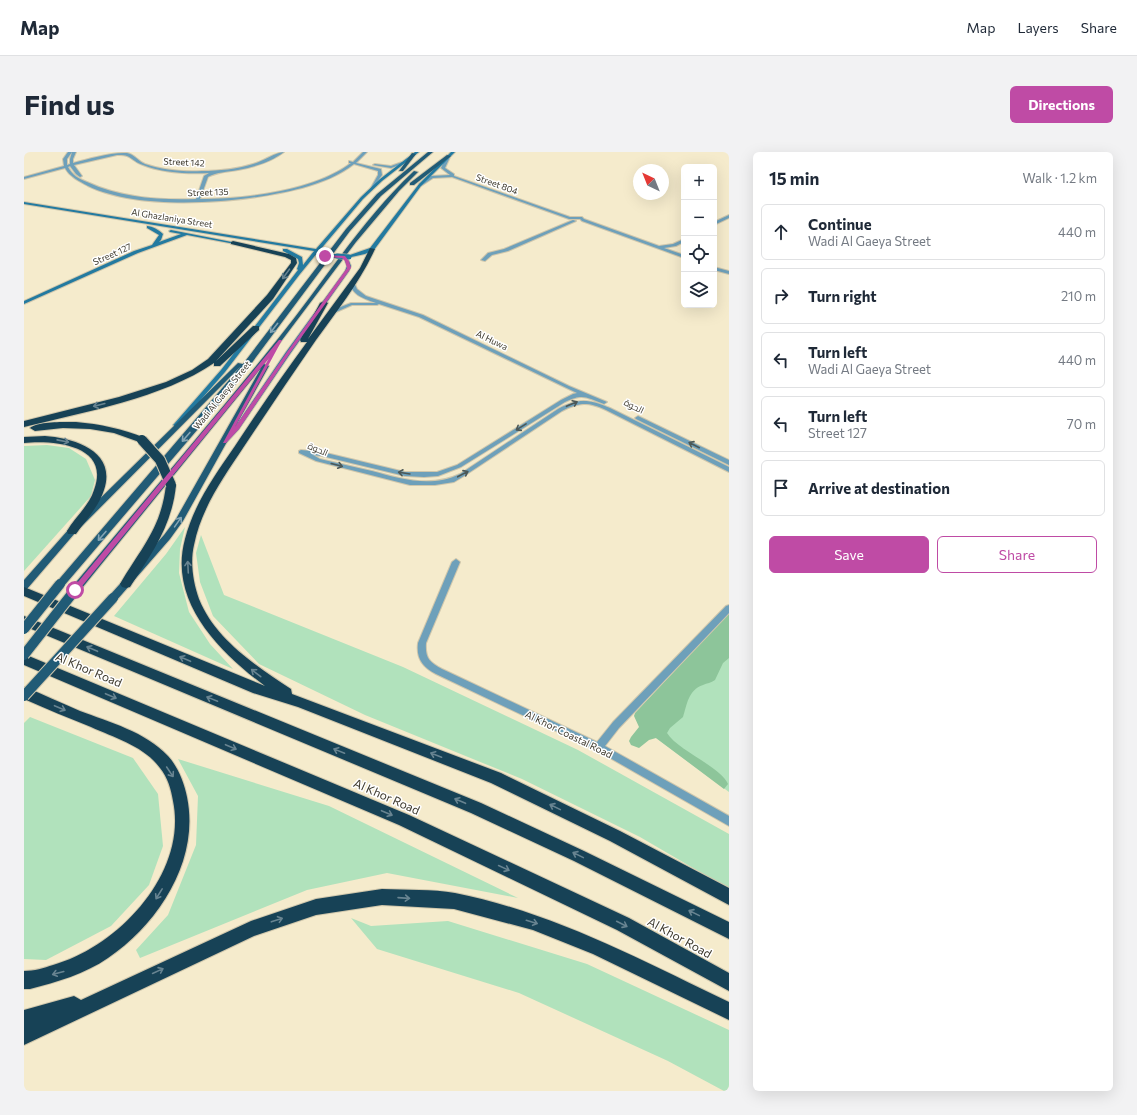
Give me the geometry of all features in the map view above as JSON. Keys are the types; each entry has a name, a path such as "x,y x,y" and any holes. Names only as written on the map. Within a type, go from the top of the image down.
{"highway":[{"path":"119,400 169,384 196,372 207,364 270,296 294,263 294,260 287,255 233,243"},
{"path":"300,702 258,675 217,637 199,611 189,583 187,555 192,532 200,510 211,489 294,365 363,268 372,249"},
{"path":"294,365 296,356 324,303"},
{"path":"24,424 174,385 205,372 222,359 256,328"},
{"path":"24,430 67,425 88,425 114,430 142,440 153,449 162,460 168,472 171,485 170,500 166,515 159,532 126,584"},
{"path":"24,440 61,440 80,445 94,455 101,468 102,484 94,500 72,531"},
{"path":"24,591 258,689 300,702 496,778 615,836 729,897"},
{"name":"Al Khor Road","path":"24,621 476,808 578,856 729,931"},
{"name":"Al Khor Road","path":"24,659 404,820 623,924 729,982"},
{"path":"24,694 134,739 157,754 173,775 182,801 183,832 175,865 158,897 134,926 102,952 67,970 30,980 24,980"},
{"path":"24,1036 251,928 316,907 382,897 454,901 533,922 624,960 729,1011"},
{"path":"24,1019 58,1010 123,988"}],"main road":[{"name":"Wadi Al Gaeya Street","path":"24,629 60,584 225,392 348,230 379,195 432,152"},
{"path":"379,195 415,153"},
{"path":"382,210 401,192 448,156"},
{"name":"Wadi Al Gaeya Street","path":"24,655 75,590 280,341 354,241 382,210 397,190 423,167"},
{"path":"24,586 72,531 164,438 265,340"},
{"path":"24,694 126,584 180,521 280,341"}],"street":[{"path":"72,165 107,152"},
{"path":"24,175 65,163 72,165 120,152"},
{"name":"Street 142","path":"137,154 142,159 154,165 173,169 197,170 217,169 245,164 268,157 276,152"},
{"name":"Street 142","path":"86,161 127,153 139,162 155,168 198,172 217,171 255,164 272,158 282,152"},
{"name":"Street 135","path":"65,163 68,172 89,186 123,195 152,199 239,198 279,192 317,181 347,167 359,152"},
{"name":"Street 135","path":"72,165 88,181 116,191 143,196 198,199 258,193 292,186 358,160 365,152"},
{"path":"314,254 322,253 346,258 372,249 420,185 453,152"},
{"name":"Wadi Al Gaeya Street","path":"164,438 224,370 298,273 370,190 415,153"},
{"path":"72,165 73,154"},
{"path":"37,175 65,163 73,154"},
{"path":"84,157 93,156"},
{"name":"Street 804","path":"448,156 443,168 451,174 477,181 572,220 583,220 681,256"},
{"path":"358,160 363,163 387,167 402,164"},
{"path":"351,163 378,169 380,171 380,175 370,190"},
{"path":"347,167 361,165"},
{"path":"24,178 57,171 68,172"},
{"path":"198,199 206,176 217,171"},
{"path":"198,172 206,176"},
{"name":"Street 804","path":"420,185 434,177 456,177 572,220 605,229"},
{"path":"185,198 200,193 212,198"},
{"name":"Al Ghazlaniya Street","path":"24,203 318,250"},
{"name":"Al Ghazlaniya Street","path":"24,207 148,227 233,243 314,254"},
{"path":"717,222 729,216"},
{"path":"483,260 490,254 506,250 572,220"},
{"path":"148,227 158,232 161,236 154,247"},
{"name":"Street 127","path":"24,303 185,234 210,232"},
{"path":"278,244 315,244 334,232"},
{"name":"Street 127","path":"24,306 154,247 184,239 204,237"},
{"path":"658,248 674,245 681,242"},
{"path":"668,252 674,245"},
{"path":"285,250 297,256 301,260 298,273"},
{"path":"318,250 322,253"},
{"path":"224,442 237,428 288,353 348,271 349,266 346,258"},
{"path":"717,269 729,273"},
{"path":"352,283 355,290 364,297"},
{"path":"358,304 353,302 354,299 364,297"},
{"name":"Al Huwa","path":"364,297 421,316 588,398"},
{"name":"Al Huwa","path":"332,312 342,307 358,304 387,305"},
{"name":"الحوة","path":"729,463 610,404 588,398 575,396 563,401 459,466 438,474 405,474 322,454 300,452 318,460 410,483 425,484 443,482 469,471 568,406 588,398 729,470"},
{"path":"318,460 322,454"},
{"name":"Al Khor Coastal Road","path":"456,562 422,643 420,652 422,658 434,669 599,747 729,821"},
{"path":"599,747 616,725 729,608"}],"green space":[{"path":"47,445 69,448 86,459 95,480 91,496 24,571 24,446"},
{"path":"185,527 180,549 179,573 189,612 210,644 233,669 114,616 166,554"},
{"path":"201,535 224,595 403,667 578,750 729,834 729,889 640,837 522,779 365,715 259,664 213,616 200,582 196,553"},
{"path":"729,613 729,658 723,663 715,680 694,690 689,698 683,717 670,728 667,733 680,746 717,771 728,784 724,789 656,738 649,740 639,748 631,745 629,741 639,727 634,716 635,713"},
{"path":"729,638 729,792 656,738"},
{"path":"30,717 133,758 158,794 163,846 149,885 111,926 46,960 24,959 24,723"},
{"path":"178,759 329,806 518,898 387,873 307,890 140,958 136,950 168,915 196,845 198,796"},
{"path":"351,918 371,926 448,921 587,964 729,1030 729,1091 724,1091 668,1061 519,993 377,949"}],"route":[{"path":"75,590 280,341 224,442 237,428 288,353 348,271 349,264 343,257 325,256"}]}
